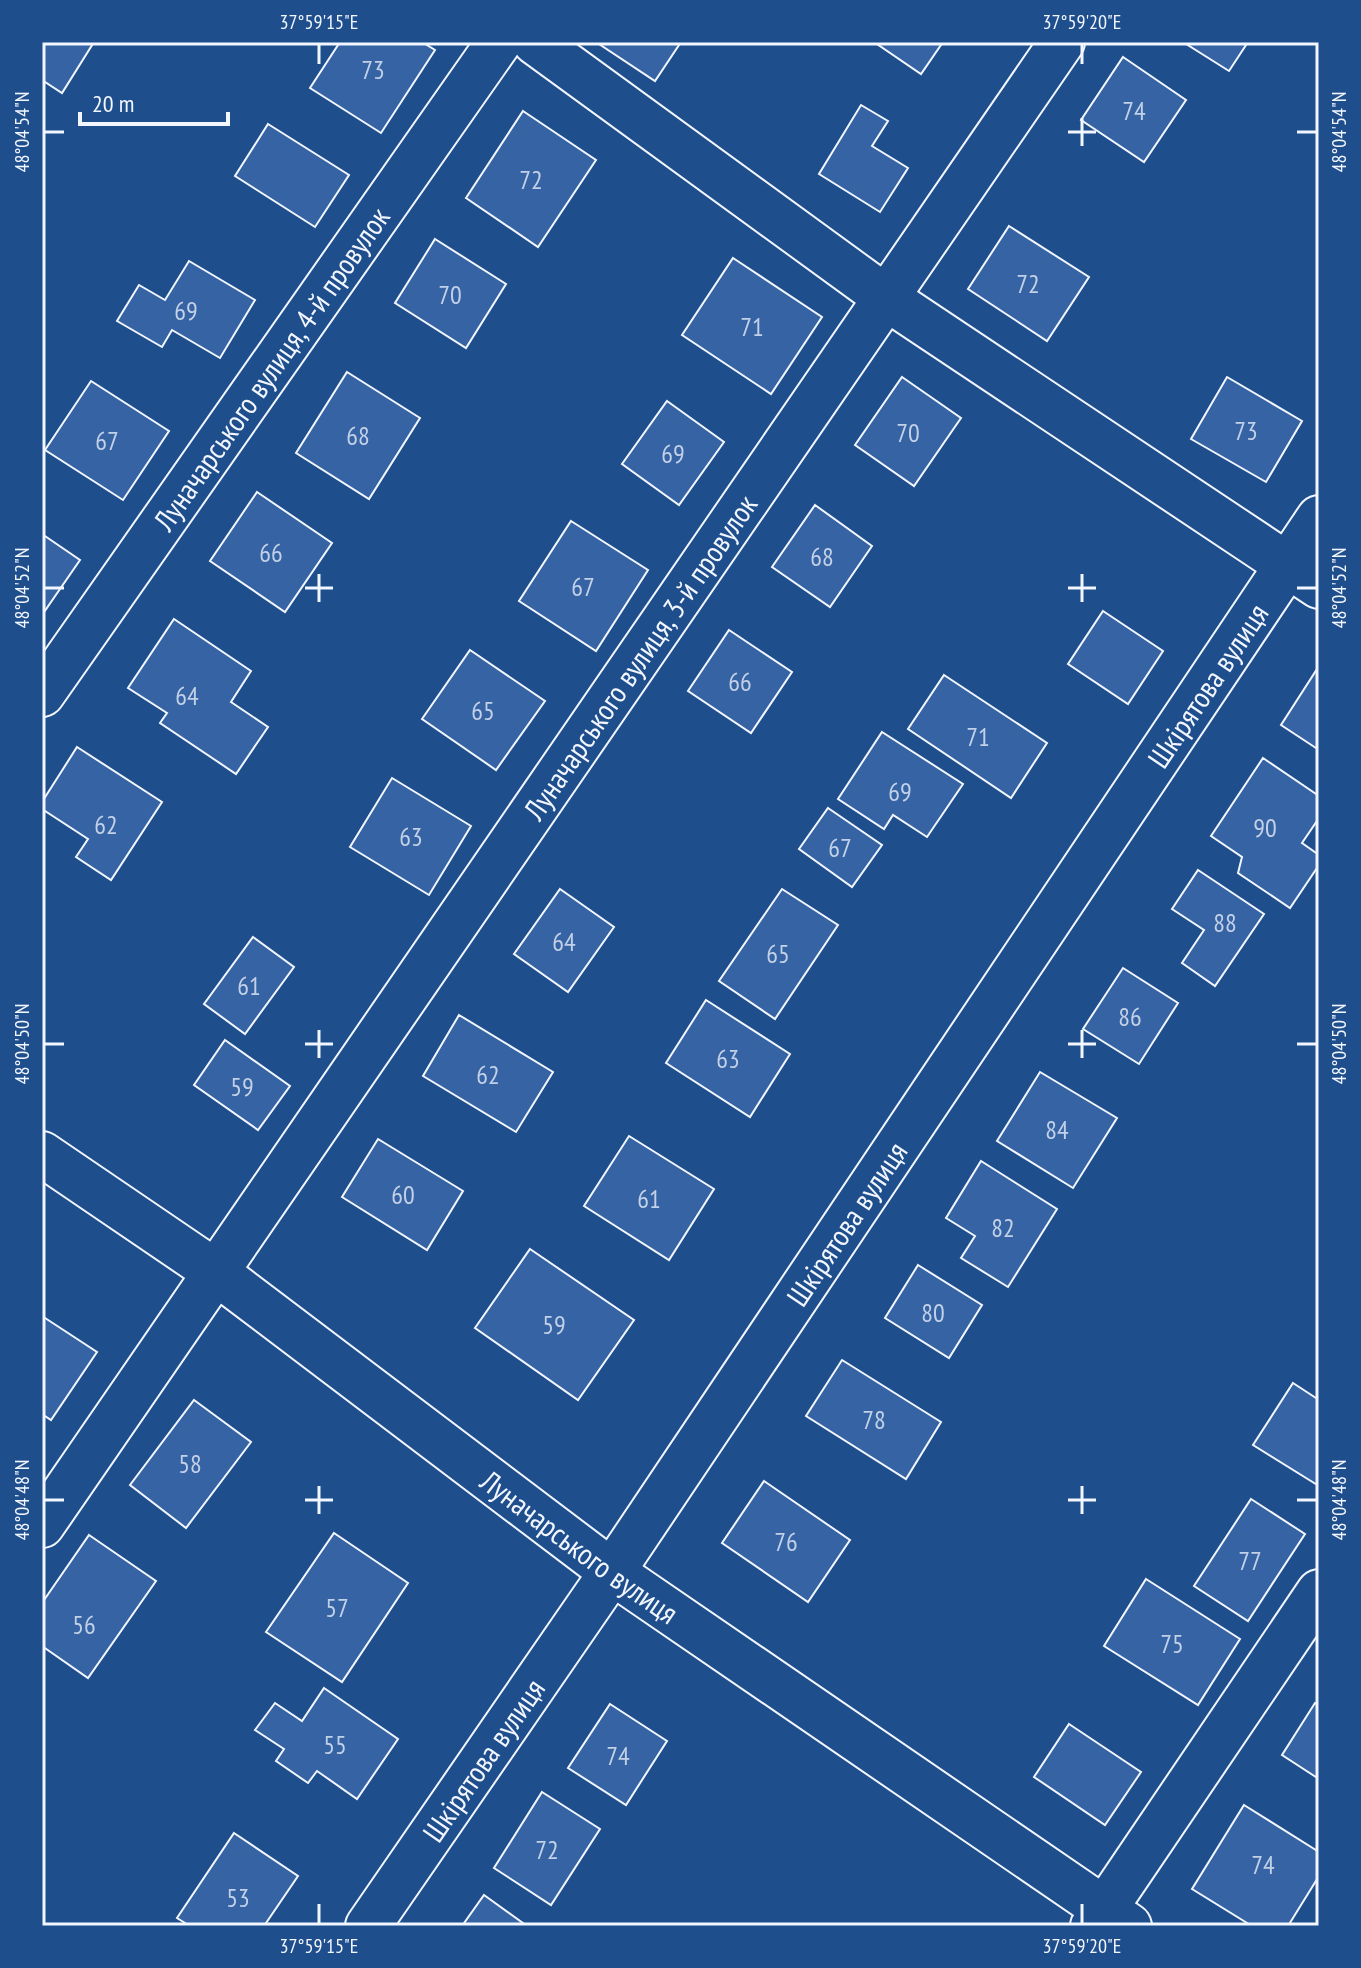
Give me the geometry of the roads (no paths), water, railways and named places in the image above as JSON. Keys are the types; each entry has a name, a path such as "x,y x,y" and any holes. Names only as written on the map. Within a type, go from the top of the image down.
{"street":[{"name":"Луначарського вулиця, 4-й провулок","path":"42,694 499,42"},
{"path":"535,42 888,299 1303,576"},
{"name":"Луначарського вулиця, 3-й провулок","path":"42,1525 1062,42"},
{"name":"Шкірятова вулиця","path":"368,1926 1303,576 1319,518"},
{"name":"Луначарського вулиця","path":"42,1154 217,1273 612,1572 1108,1920"},
{"path":"1108,1920 1319,1592"}]}
